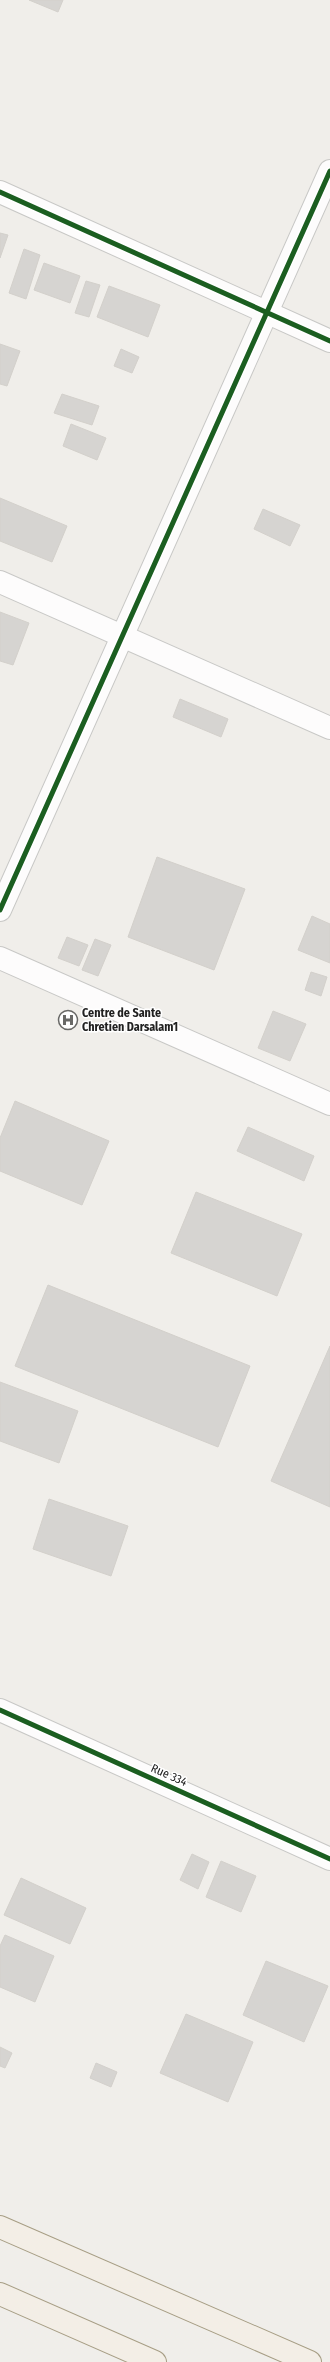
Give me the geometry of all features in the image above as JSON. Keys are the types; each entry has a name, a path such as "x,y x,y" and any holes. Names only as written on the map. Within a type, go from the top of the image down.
{"main road":[{"path":"0,2227 310,2362"},
{"path":"0,2294 155,2362"}],"street":[{"path":"0,910 330,172"},
{"path":"0,192 330,341"},
{"path":"0,582 121,637 330,728"},
{"path":"0,958 330,1104"},
{"name":"Rue 334","path":"0,1710 330,1858"}],"building":[{"path":"29,0 63,0 58,12"},
{"path":"0,233 8,235 0,258"},
{"path":"24,249 40,255 26,299 9,293"},
{"path":"44,263 80,276 70,303 34,290"},
{"path":"86,281 100,285 89,317 75,313"},
{"path":"109,286 160,305 148,337 97,317"},
{"path":"0,344 20,351 7,386 0,384"},
{"path":"121,349 139,357 132,373 114,366"},
{"path":"62,394 99,406 92,425 54,413"},
{"path":"71,424 106,438 97,460 63,446"},
{"path":"0,498 67,526 52,562 0,541"},
{"path":"263,509 300,525 290,546 254,529"},
{"path":"0,612 29,623 13,665 0,661"},
{"path":"180,699 228,719 221,737 173,717"},
{"path":"157,857 245,889 214,970 128,937"},
{"path":"312,916 330,924 330,963 298,950"},
{"path":"67,937 88,945 79,966 58,958"},
{"path":"95,939 111,945 98,976 82,970"},
{"path":"311,972 327,977 321,996 305,990"},
{"path":"273,1011 306,1024 290,1061 258,1048"},
{"path":"15,1101 109,1141 82,1205 0,1171 0,1138"},
{"path":"248,1127 314,1156 304,1181 237,1151"},
{"path":"196,1192 302,1234 277,1296 171,1253"},
{"path":"48,1285 250,1366 218,1447 15,1366"},
{"path":"330,1346 330,1507 271,1481"},
{"path":"0,1382 78,1411 59,1463 0,1441"},
{"path":"49,1499 128,1526 111,1576 33,1549"},
{"path":"192,1854 209,1862 198,1889 180,1880"},
{"path":"221,1861 256,1876 241,1912 206,1897"},
{"path":"21,1878 86,1908 70,1944 4,1915"},
{"path":"5,1935 54,1956 35,2002 0,1987 0,1946"},
{"path":"266,1961 328,1986 304,2042 243,2015"},
{"path":"186,2014 253,2042 228,2102 160,2073"},
{"path":"0,2047 12,2053 5,2068 0,2066"},
{"path":"96,2063 117,2072 111,2087 90,2078"}],"cycle path":[{"path":"0,910 330,171"},
{"path":"0,192 330,341"},
{"path":"0,1710 330,1859"}],"place":[{"name":"Centre de Sante Chretien Darsalam1","path":"68,1020"}]}
